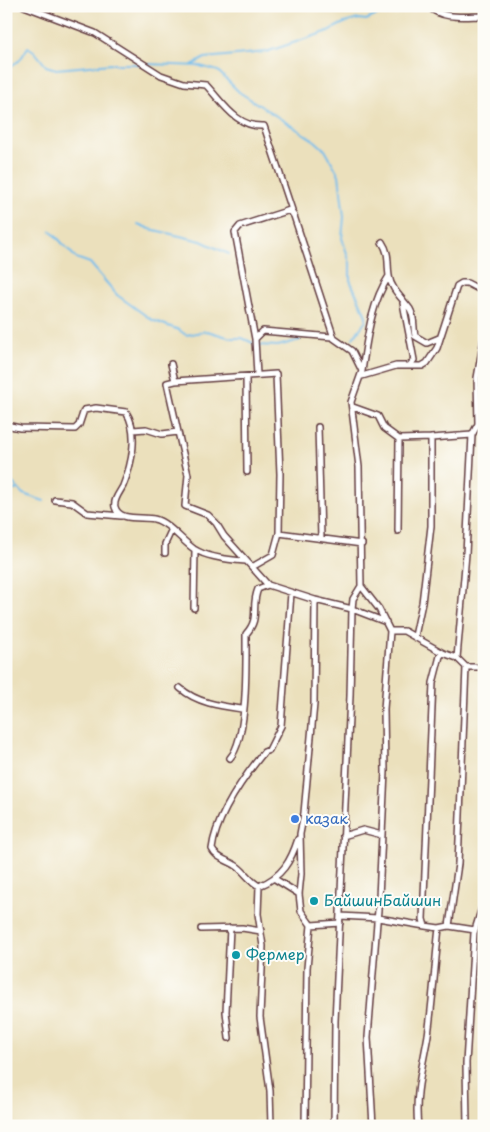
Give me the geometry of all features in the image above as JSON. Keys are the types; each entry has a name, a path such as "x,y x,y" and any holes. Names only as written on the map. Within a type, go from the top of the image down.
{"street":[{"path":"24,6 95,33 161,75 184,83 206,85 226,109 242,123 252,127 264,126 334,338"},
{"path":"428,6 435,13 444,16 484,16"},
{"path":"257,375 255,339 235,232 240,226 292,210"},
{"path":"334,1126 352,609 353,599 361,586 362,544 359,468 353,393 362,374 368,333 376,305 389,276 390,259 382,242"},
{"path":"389,276 413,317 415,336 418,340 432,343 439,338"},
{"path":"362,374 396,366 422,366 428,364 437,348 457,286 467,283 484,292"},
{"path":"403,302 414,360 410,365"},
{"path":"255,339 263,331 320,335 334,338 352,351 362,374"},
{"path":"478,424 477,378 484,338"},
{"path":"171,364 175,381"},
{"path":"252,567 273,555 279,533 280,483 276,374 167,383 188,475 185,506 208,515 246,561 268,585 315,600 352,609 386,622"},
{"path":"246,376 247,472"},
{"path":"353,407 378,416 384,428 399,439 472,435"},
{"path":"6,424 20,428 75,429 84,410 96,408 126,412 132,421 133,430 129,467 115,507 118,513 126,516"},
{"path":"457,658 466,564 472,435 484,414"},
{"path":"478,424 484,421"},
{"path":"318,427 321,538"},
{"path":"133,430 146,429 162,434 178,432"},
{"path":"415,636 428,554 431,438"},
{"path":"398,531 399,439"},
{"path":"54,500 72,502 87,513 99,516 155,519 195,550 228,560 246,561"},
{"path":"164,553 165,544 171,531"},
{"path":"279,533 362,544"},
{"path":"194,608 195,550"},
{"path":"230,758 237,751 242,709 246,634 254,625 255,596 258,589 268,585"},
{"path":"361,586 386,622 390,631 384,709 385,772 378,918 368,1037 373,1126"},
{"path":"260,886 248,880 237,866 216,855 212,849 226,811 240,785 264,752 269,750 281,726 292,593"},
{"path":"260,886 275,879 287,866 300,834 304,813 314,714 315,600"},
{"path":"390,631 404,631 415,636 443,653 457,658 466,667 484,667"},
{"path":"425,926 423,919 432,683 440,656 443,653"},
{"path":"449,926 458,864 466,667"},
{"path":"180,688 186,694 210,704 242,709"},
{"path":"343,836 363,830 382,834"},
{"path":"300,834 301,874 298,894 301,911 311,925 307,978 305,1126"},
{"path":"275,879 298,894"},
{"path":"260,886 258,914 263,946 260,1017 270,1091 271,1126"},
{"path":"467,1126 466,1063 476,927 484,901"},
{"path":"340,916 378,918 439,928 449,926 484,926"},
{"path":"311,925 340,923"},
{"path":"201,929 230,928 262,931"},
{"path":"228,1038 226,1012 230,928"},
{"path":"418,1126 421,1070 428,1035 439,928"}],"waterway":[{"path":"192,65 205,58 266,52 326,32 344,23 359,19 366,20 400,9 426,6"},
{"path":"6,69 20,60 28,47 35,52 46,66 56,69 112,64 141,64"},
{"path":"148,64 200,66 218,71 239,92 315,141 325,150 339,175 344,217 342,238 350,263 350,280 366,316 366,321 353,338"},
{"path":"138,224 150,229 201,241 229,254"},
{"path":"51,231 76,258 90,263 117,295 152,320 179,330 186,335 207,331 231,338 242,338 253,343"},
{"path":"257,345 278,346 300,340"},
{"path":"6,476 23,494 44,501"},
{"path":"6,489 16,490"}],"place":[{"name":"казак","path":"295,819"},
{"name":"БайшинБайшин","path":"314,901"},
{"name":"Фермер","path":"236,955"}]}
